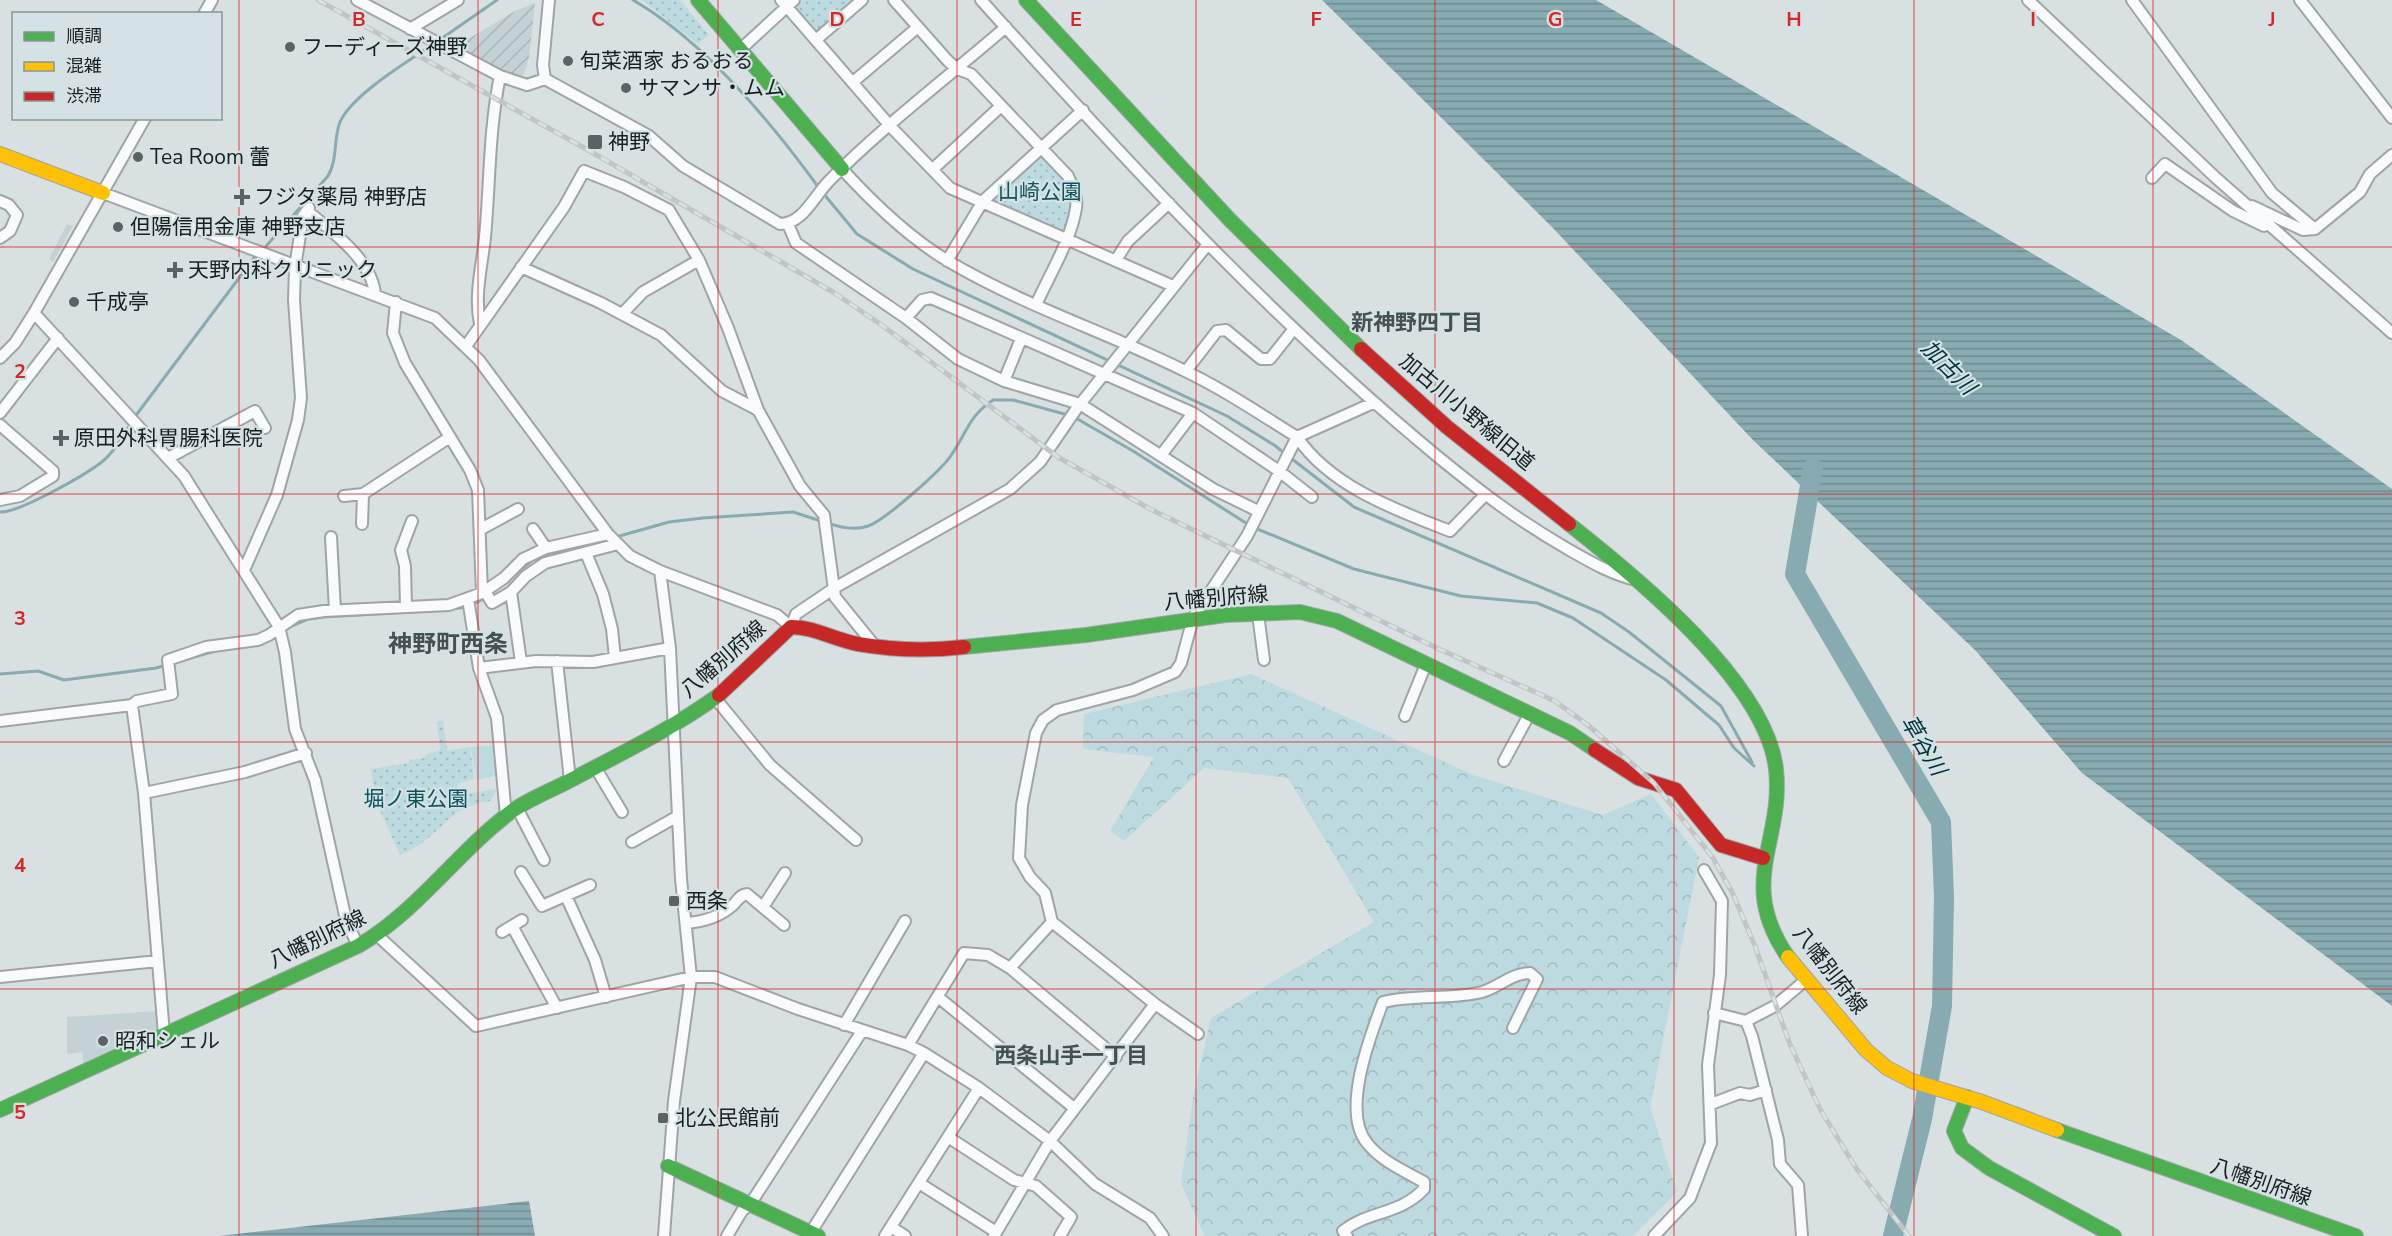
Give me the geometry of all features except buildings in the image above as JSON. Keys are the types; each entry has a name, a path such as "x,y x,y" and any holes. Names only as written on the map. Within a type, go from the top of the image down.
{"main road":[{"path":"698,0 842,169"},
{"name":"加古川小野線旧道","path":"1026,0 1159,147 1335,324 1447,427 1591,539 1639,581 1678,616 1716,658 1743,693 1764,727 1774,753 1775,795 1763,858"},
{"path":"0,154 103,193"},
{"name":"八幡別府線","path":"0,1110 358,946 377,935 428,892 512,812 675,723 715,698 790,627 801,627 858,644 936,650 1086,635 1193,618 1300,612 1337,621 1530,713 1594,747 1638,778 1676,790 1721,845 1763,858 1763,892 1769,923 1785,951 1877,1062 1900,1076 1967,1096 2198,1183 2356,1236"},
{"path":"1967,1096 1954,1131 1962,1148 1989,1168 2114,1236"},
{"path":"668,1166 815,1234"}],"street":[{"path":"357,0 500,76 527,85 545,79 649,136 683,166 780,224 788,224 798,219 828,181 1006,27"},
{"path":"410,29 458,0"},
{"path":"817,39 862,0"},
{"path":"894,0 957,69 971,74 1068,176 1075,193 1076,207 1066,238 1036,305"},
{"path":"981,0 1169,204 1293,330 1373,403 1484,496 1514,517 1612,574 1639,581"},
{"path":"2028,0 2134,103 2275,232 2392,333"},
{"path":"2132,0 2272,193 2315,229"},
{"path":"2300,0 2392,118"},
{"path":"545,79 543,65 549,2"},
{"path":"741,49 787,2 891,126 950,188 1173,286"},
{"path":"853,82 918,27"},
{"path":"480,324 477,311 478,286 488,198 491,120 500,76"},
{"path":"933,169 1001,106"},
{"path":"947,261 982,201 1083,110"},
{"path":"0,358 15,343 34,313 144,120"},
{"path":"2246,205 2259,208 2303,230 2315,229 2360,192 2370,174 2392,154"},
{"path":"2152,178 2165,164 2233,211 2275,232"},
{"path":"842,169 866,195 915,238 947,261 1036,305 1186,371 1295,440 1332,473 1393,509 1450,531 1484,496"},
{"path":"466,346 564,207 584,171 624,187 669,210 699,260 728,328 758,410 800,486 824,515 836,587 835,597 874,645"},
{"path":"103,193 435,318 479,360 608,534 630,556 660,572 777,615 790,627 796,614 836,587 1010,489 1040,462 1103,374 1208,244"},
{"path":"0,201 9,205 17,215 10,231 0,238"},
{"path":"1116,260 1128,241 1169,204"},
{"path":"244,570 278,495 302,398 294,300 295,267 303,216 308,209 368,270 375,284 375,295"},
{"path":"788,224 796,243 906,318 958,359 1004,381 1079,406 1162,454 1213,489 1257,511"},
{"path":"622,314 643,292 699,260"},
{"path":"521,267 622,314 672,343 722,391 758,410"},
{"path":"906,318 922,300 931,298 1193,413 1279,471 1312,497"},
{"path":"396,302 393,333 405,363 470,470 478,490 484,592 492,603 510,592 540,566 618,544"},
{"path":"34,313 184,476 279,627 285,652 295,729 306,753 321,802 346,920 358,946"},
{"path":"1186,371 1216,331 1226,330 1261,359 1270,358 1293,330"},
{"path":"0,413 58,338"},
{"path":"1004,381 1021,339"},
{"path":"1198,1034 1155,1004 1052,922 1046,893 1030,877 1019,858 1022,805 1036,733 1043,720 1058,710 1132,690 1175,672 1181,663 1193,618 1247,536 1257,511 1295,440 1373,403"},
{"path":"168,458 255,411 265,428"},
{"path":"1162,454 1193,413"},
{"path":"0,424 53,471 53,477 20,496 0,501"},
{"path":"344,496 363,494 450,437"},
{"path":"362,524 363,494"},
{"path":"481,529 518,509"},
{"path":"406,607 405,566 401,550 412,521"},
{"path":"533,529 546,548"},
{"path":"0,721 132,705 137,701 171,694 168,660 206,647 258,640 298,615 335,610 449,605 484,592 523,559 546,548 608,534"},
{"path":"331,537 338,553 335,610"},
{"path":"586,553 603,594 612,629 615,658"},
{"path":"660,572 670,648 678,816 691,977 674,1101 664,1236"},
{"path":"510,592 521,662"},
{"path":"468,599 479,668 498,724 512,812 544,860"},
{"path":"1258,614 1264,660"},
{"path":"479,668 521,662 593,662 670,648"},
{"path":"557,662 570,780"},
{"path":"1405,716 1426,664"},
{"path":"715,698 770,765 856,840"},
{"path":"132,705 144,793 164,1034"},
{"path":"1504,760 1530,713"},
{"path":"144,793 245,772 306,753"},
{"path":"595,767 622,812"},
{"path":"632,842 678,816"},
{"path":"1654,1236 1690,1198 1711,1143 1708,1065 1720,975 1722,901 1704,870"},
{"path":"522,872 542,906 590,885"},
{"path":"763,907 784,873"},
{"path":"686,923 703,922 732,906 743,894 747,894 784,925"},
{"path":"566,896 595,960 606,997"},
{"path":"522,920 507,929 557,1008"},
{"path":"844,1025 905,921"},
{"path":"1010,968 1052,922"},
{"path":"377,935 476,1026 691,977 715,976 844,1025 908,1045 979,1088 1050,1141 1095,1184 1150,1218 1163,1236"},
{"path":"908,1045 964,953 988,955 1010,968 1116,1057"},
{"path":"0,977 158,961"},
{"path":"1347,1236 1343,1231 1354,1222 1411,1202 1424,1189 1424,1182 1388,1162 1368,1145 1361,1135 1355,1116 1360,1074 1383,1002 1407,996 1440,997 1484,992 1521,973 1530,973 1537,979 1513,1028"},
{"path":"1714,1013 1746,1021 1775,1006 1807,979"},
{"path":"938,997 1074,1108"},
{"path":"919,1183 995,1234 1050,1141 1155,1004"},
{"path":"1746,1021 1779,1140 1780,1164 1798,1185 1802,1236"},
{"path":"727,1236 742,1211 751,1203 862,1031"},
{"path":"815,1234 924,1053"},
{"path":"905,1236 888,1231 979,1088"},
{"path":"1710,1104 1740,1093 1750,1095 1766,1090"},
{"path":"948,1137 1014,1180 1036,1186 1071,1217 1060,1236"}],"shaded area":[{"path":"535,3 529,58 524,74 519,77 463,54 458,45 515,11"},
{"path":"67,224 73,226 53,262 49,259"},
{"name":"昭和シェル","path":"158,1011 161,1030 84,1067 82,1052 67,1054 67,1017"}],"green space":[{"path":"642,0 680,0 709,35 698,44"},
{"path":"803,0 859,0 814,35 796,14 797,6"},
{"name":"山崎公園","path":"1036,157 1046,157 1069,190 1071,207 1066,229 1058,231 996,203 997,195"},
{"path":"1251,674 1476,776 1603,815 1651,794 1699,857 1650,1107 1677,1192 1633,1236 1205,1236 1181,1184 1193,1097 1211,1018 1374,922 1288,778 1204,768 1124,841 1110,831 1154,757 1083,749 1084,714"},
{"name":"堀ノ東公園","path":"437,721 443,721 447,751 470,747 474,779 457,783 460,795 497,789 490,801 463,809 425,841 400,855 376,802 371,769 409,763 409,760 425,758 426,755 440,750"},
{"path":"496,745 500,775 477,780 471,747"}],"water":[{"name":"加古川","path":"1322,0 1596,0 2181,340 2392,489 2392,1006 2082,773 1975,650 1754,441 1551,226"},
{"path":"529,1201 535,1236 219,1236"}],"waterway":[{"path":"438,41 497,0"},
{"path":"633,0 685,37 735,85 758,110 819,188"},
{"path":"134,418 254,258 245,270 328,176 333,163 338,129 346,112 368,90 432,45"},
{"path":"823,193 857,234 913,269 1227,416 1274,445 1354,507 1601,613 1629,632 1721,706 1752,762"},
{"path":"827,523 858,528 868,526 887,515 937,471 957,446 973,418 993,400 1013,400 1068,415"},
{"path":"1074,417 1133,451 1249,525"},
{"path":"0,512 9,511 37,500 95,467 111,453 131,423"},
{"name":"草谷川","path":"1813,468 1795,574 1941,822 1944,896 1942,1006 1922,1119 1893,1236"},
{"path":"616,537 669,522 703,518 793,512 821,521"},
{"path":"1255,528 1354,569 1461,596 1537,603 1573,618 1666,680 1719,725 1734,748 1754,766"},
{"path":"490,594 534,559 609,540"},
{"path":"472,605 485,598"},
{"path":"452,609 466,607"},
{"path":"289,627 308,619 324,617 442,610"},
{"path":"0,674 38,671 64,680 156,668 215,651 263,643"}],"railway":[{"path":"318,0 588,150 833,292 883,326 1058,457 1150,509 1439,649 1555,701 1589,726 1654,783 1713,858 1733,894 1755,946 1789,1042 1820,1109 1856,1168 1909,1236"}],"traffic: fast":[{"path":"698,0 842,169"},
{"path":"1026,0 1230,220 1361,349"},
{"path":"1569,524 1628,572 1694,633 1724,667 1749,701 1767,736 1776,769 1777,795 1763,884 1765,906 1773,930 1788,957"},
{"path":"964,647 1086,635 1225,615 1300,612 1337,621 1570,733 1595,750"},
{"path":"0,1110 358,946 400,916 473,844 512,811 646,741 719,695"},
{"path":"1967,1097 1954,1131 1962,1148 1989,1168 2114,1236"},
{"path":"2057,1130 2356,1236"},
{"path":"668,1166 818,1236"}],"traffic: slow":[{"path":"0,154 103,193"},
{"path":"1788,957 1866,1050 1887,1068 1912,1081 1982,1102 2057,1130"}],"traffic: jam":[{"path":"1361,349 1447,427 1569,524"},
{"path":"719,695 791,627 808,629 849,642 884,648 964,647"},
{"path":"1595,750 1638,778 1676,790 1721,845 1763,858"}],"place":[{"name":"フーディーズ神野","path":"290,47"},
{"name":"旬菜酒家 おるおる","path":"568,61"},
{"name":"サマンサ・ムム","path":"626,88"},
{"name":"神野","path":"595,142"},
{"name":"Tea Room 蕾","path":"138,157"},
{"name":"フジタ薬局 神野店","path":"242,197"},
{"name":"但陽信用金庫 神野支店","path":"118,227"},
{"name":"天野内科クリニック","path":"175,270"},
{"name":"千成亭","path":"74,302"},
{"name":"原田外科胃腸科医院","path":"61,438"},
{"name":"西条","path":"674,901"},
{"name":"昭和シェル","path":"103,1041"},
{"name":"北公民館前","path":"663,1118"}],"district":[{"name":"新神野四丁目","path":"1417,322"},
{"name":"神野町西条","path":"448,644"},
{"name":"西条山手一丁目","path":"1071,1055"}]}
